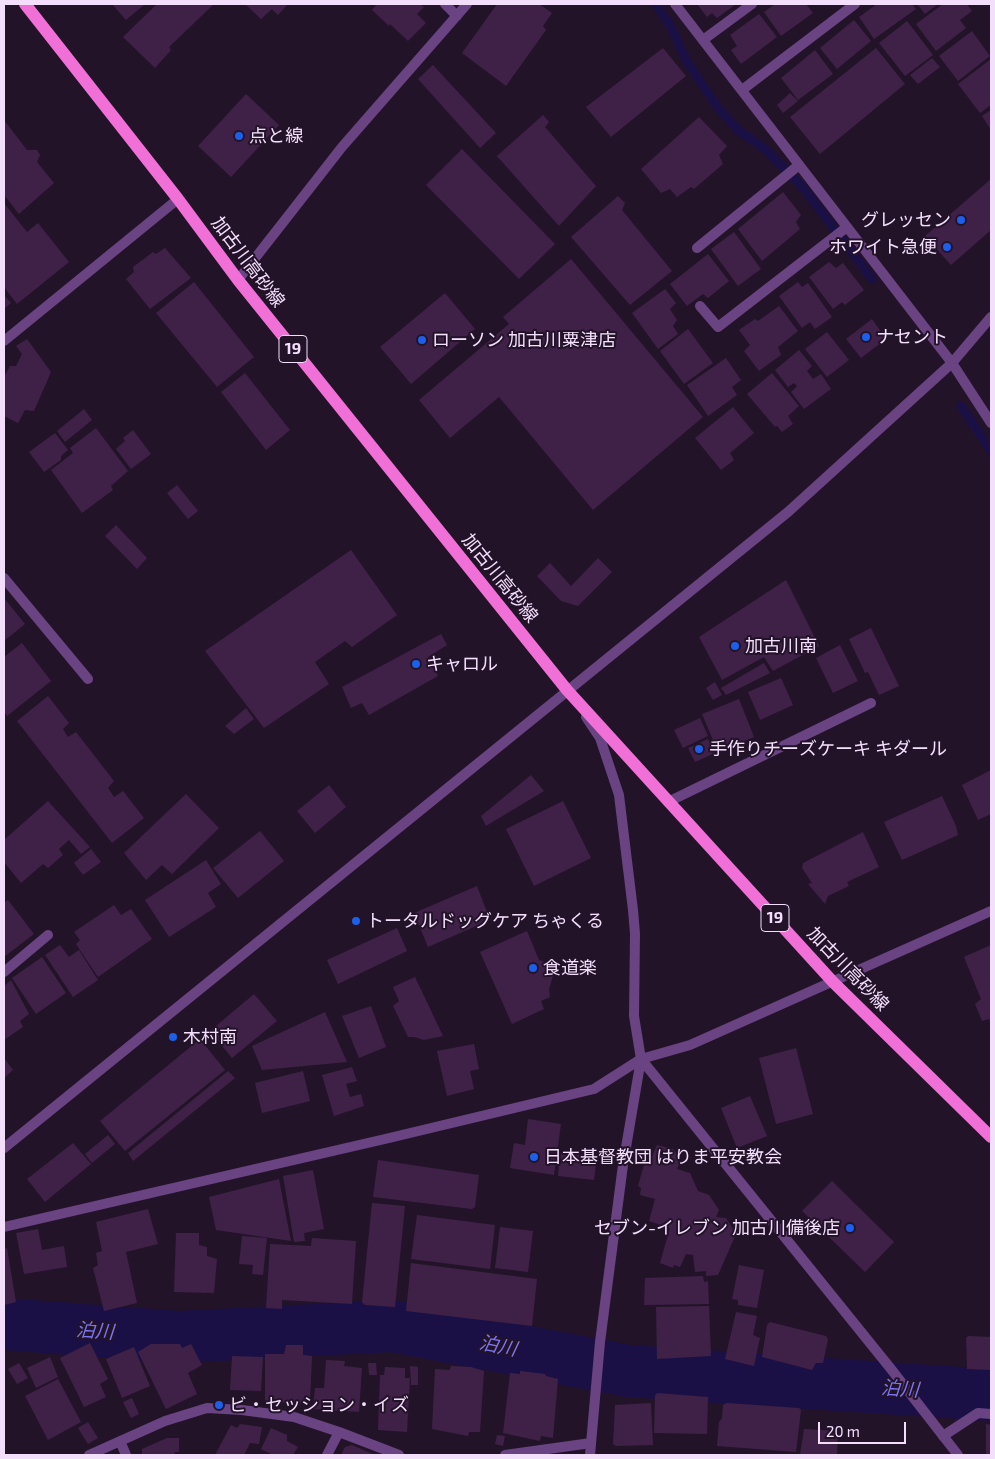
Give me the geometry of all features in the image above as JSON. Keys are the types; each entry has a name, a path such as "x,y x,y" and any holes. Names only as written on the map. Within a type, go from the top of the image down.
{"main road":[{"name":"加古川高砂線","path":"25,4 178,199 238,280 567,690 833,982 991,1136"}],"street":[{"path":"445,4 457,16"},
{"path":"238,280 342,147 467,4"},
{"path":"675,4 952,363 991,423"},
{"path":"703,40 752,4"},
{"path":"742,90 855,4"},
{"path":"697,248 799,165"},
{"path":"4,341 178,199"},
{"path":"700,306 718,328 846,228"},
{"path":"4,1148 788,512 952,363 991,317"},
{"path":"4,578 88,679"},
{"path":"567,690 600,738 619,795 634,910 636,934 634,1016 641,1059 623,1165 600,1342 590,1455"},
{"path":"670,801 871,703"},
{"path":"4,1226 594,1089 641,1059 690,1045 991,911"},
{"path":"4,972 48,935"},
{"path":"641,1059 958,1455"},
{"path":"89,1455 165,1421 207,1408 242,1410 294,1417 399,1455"},
{"path":"942,1435 978,1414 991,1414"},
{"path":"327,1455 339,1432"},
{"path":"120,1441 126,1455"},
{"path":"505,1455 591,1443"}],"building":[{"path":"112,4 145,4 126,20"},
{"path":"157,4 214,4 169,47 171,50 155,68 123,37"},
{"path":"245,4 288,4 278,15 272,9 261,19"},
{"path":"377,4 420,4 424,7 417,14 426,23 408,41 372,10"},
{"path":"497,4 539,4 552,13 543,26 546,30 506,86 462,53"},
{"path":"697,4 736,4 717,18 712,13 707,17"},
{"path":"775,4 806,4 813,13 781,36 764,12"},
{"path":"877,4 912,4 916,9 874,39 859,17"},
{"path":"917,4 938,4 925,14"},
{"path":"943,4 967,4 972,11 960,20 966,28 936,51 916,24"},
{"path":"759,14 777,37 741,64 731,50 737,46 730,35"},
{"path":"854,20 871,41 837,69 820,48"},
{"path":"907,21 933,55 905,76 879,43"},
{"path":"972,31 990,56 958,81 939,56"},
{"path":"663,48 686,76 611,137 586,107"},
{"path":"876,48 905,84 820,154 790,117"},
{"path":"815,50 833,74 798,100 781,78"},
{"path":"932,58 940,67 918,84 910,75"},
{"path":"991,59 991,105 980,113 958,84"},
{"path":"433,65 496,133 480,148 418,79"},
{"path":"790,93 798,101 783,113 777,105"},
{"name":"点と線","path":"246,94 279,125 231,177 198,146"},
{"path":"991,110 991,130 982,116"},
{"path":"543,115 549,122 545,127 596,186 559,226 497,156"},
{"path":"699,117 727,146 719,155 723,164 694,189 691,187 677,197 670,189 661,193 641,169"},
{"path":"4,120 27,150 37,150 40,155 37,162 54,183 19,214 4,195"},
{"path":"462,149 555,244 519,279 426,185"},
{"path":"991,179 991,230 951,265 925,236"},
{"path":"783,192 801,215 796,222 800,229 762,261 738,229"},
{"path":"618,196 625,203 622,210 672,271 630,305 571,237"},
{"path":"4,203 27,232 38,223 69,262 17,304 4,287"},
{"path":"734,232 761,269 738,286 711,249"},
{"path":"165,248 191,278 150,309 126,279 134,272 133,267 153,252 156,254"},
{"path":"708,254 729,281 708,298 703,294 687,306 670,284"},
{"path":"571,259 703,417 593,510 499,397 450,438 419,400 509,324 503,317"},
{"path":"829,262 836,268 843,263 864,290 845,305 842,302 833,309 809,277"},
{"path":"194,282 254,357 217,387 156,313"},
{"path":"798,282 802,287 808,283 832,317 815,329 810,322 802,328 779,296"},
{"path":"665,289 676,303 670,309 677,320 673,326 678,334 658,349 632,313"},
{"path":"445,293 475,329 411,384 380,347"},
{"path":"4,295 11,303 4,309"},
{"path":"779,306 798,331 778,347 781,355 759,371 744,351 750,345 739,330 755,319 758,321"},
{"path":"872,319 886,339 861,358 846,339"},
{"path":"688,329 713,363 684,384 660,351"},
{"path":"827,332 849,360 827,377 805,349"},
{"path":"27,339 51,372 34,411 25,410 18,423 4,416 4,377 10,366 16,366 22,354 16,346"},
{"path":"799,350 812,366 807,371 813,379 821,374 831,389 804,409 791,392 797,386 794,383 788,387 775,370"},
{"path":"726,358 741,380 732,387 737,395 708,416 687,385"},
{"path":"245,373 290,430 266,450 221,392"},
{"path":"772,373 799,406 788,416 793,424 782,432 777,426 775,427 747,394"},
{"path":"733,407 754,433 730,453 734,460 721,470 695,438"},
{"path":"84,409 92,420 65,442 57,431"},
{"path":"96,428 128,471 111,486 113,490 82,513 51,470 73,453 70,448"},
{"path":"133,430 151,454 131,469 116,449 125,441 123,438"},
{"path":"55,433 68,450 61,456 61,460 44,472 29,452"},
{"path":"177,485 198,511 188,519 167,493"},
{"path":"116,525 147,558 137,569 105,536"},
{"path":"351,550 397,615 352,647 345,641 315,662 329,684 264,728 205,651"},
{"path":"598,558 612,572 578,606 561,601 537,576 550,563 571,586"},
{"path":"786,580 819,646 773,671 764,657 722,680 699,637"},
{"path":"4,598 25,624 4,641"},
{"path":"871,628 899,686 879,695 868,672 865,673 849,639"},
{"path":"441,634 447,645 428,657 438,676 369,715 362,703 351,708 342,687"},
{"path":"22,643 51,681 7,716 4,711 4,657"},
{"path":"840,645 858,681 833,693 816,658"},
{"path":"764,663 770,673 726,695 721,688"},
{"path":"781,678 793,705 760,720 748,692"},
{"path":"715,682 722,695 713,700 706,688"},
{"path":"48,696 69,723 63,729 68,737 76,732 114,781 108,788 114,797 123,791 144,818 112,843 17,721"},
{"path":"739,699 754,737 718,752 702,714"},
{"path":"246,708 254,719 234,734 225,726"},
{"path":"700,718 708,736 683,748 674,730"},
{"path":"708,739 715,753 695,762 688,748"},
{"path":"991,770 991,814 978,820 962,785"},
{"path":"531,775 544,791 486,826 481,816"},
{"path":"329,785 346,807 315,833 297,811"},
{"path":"186,794 219,828 172,874 162,865 146,880 124,853"},
{"path":"942,796 956,826 958,835 902,860 884,822"},
{"path":"48,801 90,847 81,854 69,840 59,849 63,855 48,868 43,864 21,883 4,862 4,840"},
{"path":"563,801 591,858 534,886 506,829"},
{"path":"260,831 284,861 238,898 213,868"},
{"path":"863,832 879,867 847,882 849,886 828,896 825,904 808,884 812,883 802,868 803,863"},
{"path":"91,849 101,862 83,875 74,863"},
{"path":"206,860 221,884 208,893 216,907 169,937 145,900"},
{"path":"477,886 490,920 428,947 414,913"},
{"path":"8,900 34,934 4,957 4,903"},
{"path":"114,905 121,915 131,909 152,939 98,977 76,944 80,940 74,932"},
{"path":"397,928 407,951 338,984 327,960"},
{"path":"527,931 539,960 547,963 552,970 553,976 549,989 550,997 541,1001 544,1009 512,1024 480,952"},
{"path":"60,945 69,957 79,950 98,980 73,997 45,955"},
{"path":"991,945 991,1024 989,1019 982,1021 975,1004 981,999 964,957"},
{"path":"42,957 66,993 36,1014 12,978"},
{"path":"415,977 443,1036 424,1040 408,1037 393,1006 399,1001 393,987"},
{"path":"11,980 29,1014 20,1021 23,1027 4,1040 4,986"},
{"path":"254,994 277,1021 232,1058 210,1031"},
{"path":"371,1006 386,1047 359,1058 342,1016"},
{"path":"325,1012 347,1062 262,1070 252,1046"},
{"path":"200,1039 225,1070 125,1151 100,1121"},
{"path":"474,1044 479,1069 470,1071 474,1089 447,1096 437,1051"},
{"path":"796,1048 813,1114 776,1124 759,1058"},
{"path":"4,1058 13,1070 4,1078"},
{"path":"352,1067 357,1081 346,1084 350,1097 361,1094 364,1106 334,1116 322,1075"},
{"path":"228,1071 235,1078 133,1161 128,1153"},
{"path":"303,1071 310,1101 262,1113 255,1083"},
{"path":"750,1096 767,1136 737,1148 721,1108"},
{"name":"日本基督教団 はりま平安教会","path":"528,1119 561,1124 554,1175 510,1168 514,1143 525,1145"},
{"path":"108,1135 115,1144 92,1163 85,1154"},
{"path":"73,1143 91,1164 45,1202 27,1179"},
{"path":"657,1145 673,1149 681,1160 677,1169 690,1173 698,1191 709,1195 719,1210 716,1217 726,1218 736,1234 718,1275 706,1276 706,1271 695,1272 693,1255 686,1254 680,1267 674,1265 673,1268 660,1263 670,1228 649,1221 655,1199 640,1195 641,1188 638,1186 644,1165 648,1165"},
{"path":"560,1152 597,1156 594,1180 558,1176"},
{"path":"378,1160 479,1175 475,1207 472,1209 373,1197"},
{"path":"313,1170 324,1229 304,1233 305,1241 294,1242 283,1176"},
{"path":"279,1179 291,1241 216,1230 209,1197"},
{"path":"832,1181 894,1242 865,1272 802,1211"},
{"path":"372,1203 405,1206 395,1307 365,1305 362,1302"},
{"path":"148,1209 158,1244 126,1252 137,1303 104,1311 93,1268 98,1265 96,1253 102,1251 96,1222"},
{"path":"417,1215 495,1225 490,1269 411,1259"},
{"path":"500,1227 533,1231 528,1272 495,1268"},
{"path":"38,1229 42,1250 64,1246 67,1267 24,1274 16,1233"},
{"path":"176,1233 199,1233 199,1245 207,1247 207,1256 217,1259 214,1293 174,1292"},
{"path":"242,1236 267,1238 263,1275 252,1274 253,1265 239,1264"},
{"path":"312,1238 356,1241 352,1304 282,1300 282,1309 266,1308 270,1244 311,1246"},
{"path":"7,1248 16,1302 4,1305 4,1249"},
{"path":"411,1263 537,1279 532,1326 406,1311"},
{"path":"739,1265 764,1270 757,1308 738,1305 738,1300 732,1299"},
{"path":"703,1276 704,1282 708,1281 709,1304 644,1305 645,1278"},
{"path":"709,1306 711,1356 657,1359 656,1307"},
{"path":"736,1312 757,1316 753,1335 760,1338 754,1366 725,1359"},
{"path":"770,1322 826,1336 828,1339 823,1363 816,1363 812,1370 762,1357 767,1325"},
{"path":"968,1336 991,1337 991,1370 967,1369 966,1338"},
{"path":"90,1343 108,1379 100,1384 106,1397 84,1407 60,1358"},
{"path":"151,1344 180,1344 182,1348 191,1344 202,1365 188,1373 197,1394 166,1409 138,1352"},
{"path":"286,1345 303,1345 303,1355 312,1356 310,1403 265,1402 265,1354 284,1354"},
{"path":"134,1347 150,1386 122,1398 106,1359"},
{"path":"232,1356 263,1357 261,1391 230,1390"},
{"path":"50,1357 58,1377 36,1388 27,1368"},
{"path":"326,1360 345,1361 344,1366 362,1368 359,1412 313,1409 315,1388 324,1388"},
{"path":"19,1363 28,1378 17,1384 8,1369"},
{"path":"368,1363 376,1363 377,1375 369,1375"},
{"path":"410,1366 418,1367 418,1385 411,1385"},
{"path":"451,1366 471,1367 484,1371 480,1432 469,1432 468,1436 432,1429 435,1369 450,1370"},
{"path":"385,1367 405,1368 405,1378 410,1378 407,1432 378,1430 380,1375 384,1375"},
{"path":"520,1371 545,1374 546,1376 558,1379 553,1438 541,1436 540,1441 503,1433 510,1373 520,1374"},
{"path":"58,1379 81,1422 48,1440 25,1396"},
{"path":"657,1393 708,1397 707,1434 654,1433 655,1396"},
{"path":"132,1398 139,1414 131,1418 123,1402"},
{"path":"651,1403 653,1445 616,1446 613,1444 615,1405"},
{"path":"727,1403 799,1408 801,1410 796,1452 717,1446 719,1422 722,1418 723,1405"},
{"path":"88,1422 98,1438 88,1444 78,1428"},
{"path":"240,1424 262,1427 259,1444 250,1443 244,1455 215,1455 231,1425 237,1428"},
{"path":"986,1424 991,1425 991,1455 986,1455"},
{"path":"271,1428 287,1435 287,1441 298,1447 293,1455 273,1455 261,1449"},
{"path":"804,1429 838,1431 837,1455 800,1455"},
{"path":"497,1435 505,1436 503,1446 495,1444"},
{"path":"167,1438 179,1438 179,1452 175,1452 174,1455 142,1455 142,1449"},
{"path":"352,1445 375,1455 341,1455 345,1447"}],"waterway":[{"path":"656,4 671,27 688,63 716,105 738,130 765,149 801,185 872,279"},
{"path":"961,406 991,451"},
{"name":"泊川","path":"4,1324 178,1337 392,1326 629,1371 991,1395"}],"place":[{"name":"点と線","path":"239,136"},
{"name":"グレッセン","path":"961,220"},
{"name":"ホワイト急便","path":"947,247"},
{"name":"ナセント","path":"866,337"},
{"name":"ローソン 加古川粟津店","path":"422,340"},
{"name":"加古川南","path":"735,646"},
{"name":"キャロル","path":"416,664"},
{"name":"手作りチーズケーキ キダール","path":"699,749"},
{"name":"トータルドッグケア ちゃくる","path":"356,921"},
{"name":"食道楽","path":"533,968"},
{"name":"木村南","path":"173,1037"},
{"name":"日本基督教団 はりま平安教会","path":"534,1157"},
{"name":"セブン-イレブン 加古川備後店","path":"850,1228"},
{"name":"ビ・セッション・イズ","path":"219,1405"}]}
